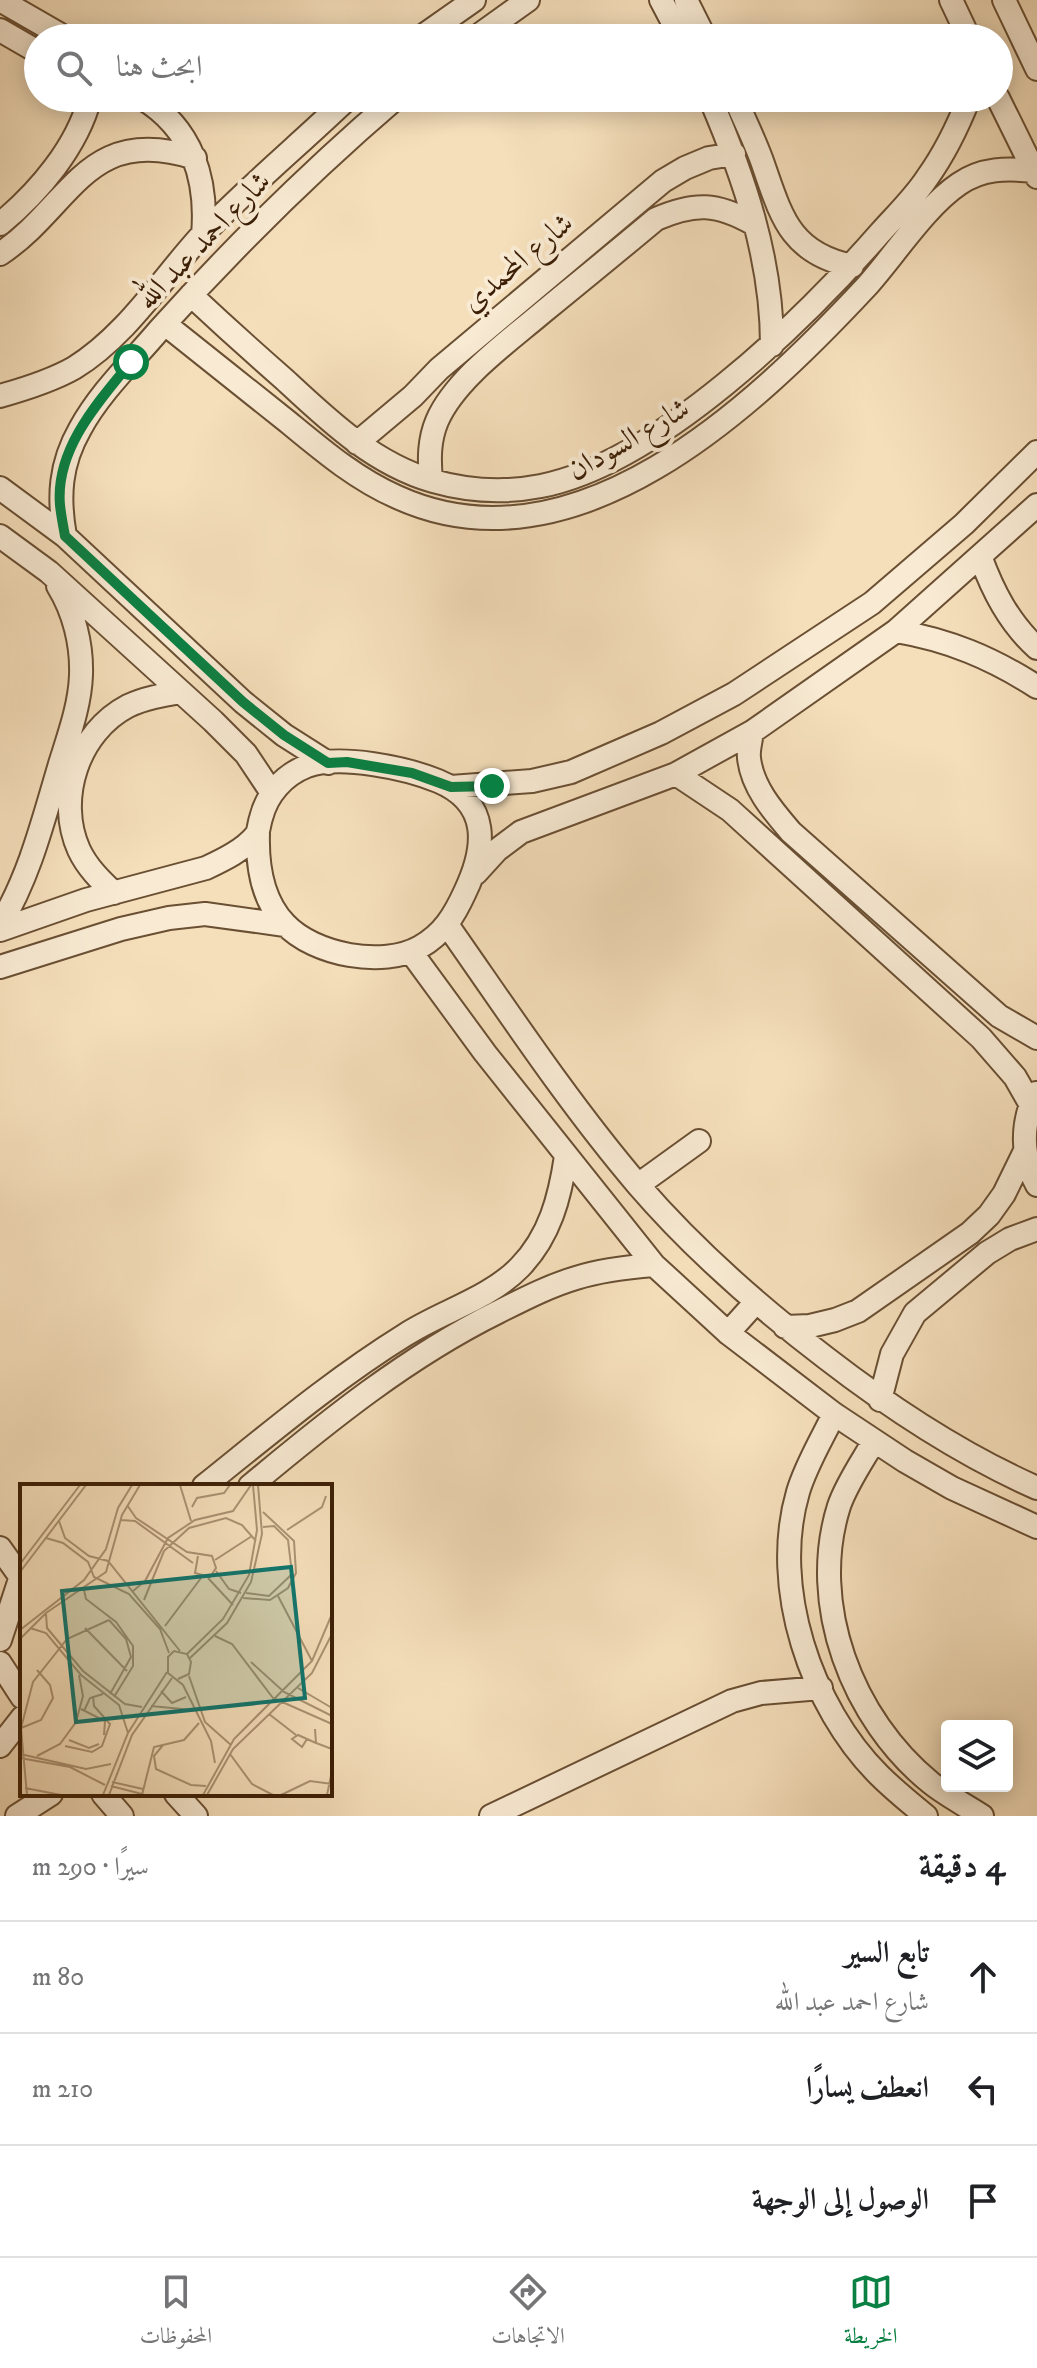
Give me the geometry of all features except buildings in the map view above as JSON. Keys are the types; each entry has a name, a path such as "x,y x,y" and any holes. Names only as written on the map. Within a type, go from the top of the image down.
{"street":[{"path":"0,0 42,24"},
{"path":"440,24 474,0"},
{"path":"495,24 528,0"},
{"path":"661,0 674,24"},
{"path":"686,0 698,24"},
{"path":"951,0 962,24"},
{"path":"1004,0 1034,57"},
{"path":"0,30 24,44"},
{"path":"0,224 29,196 66,151 86,112"},
{"path":"163,112 182,134 195,158 205,209 203,235"},
{"name":"شارع احمد عبد الله","path":"0,396 48,380 96,352 203,235 333,112"},
{"name":"شارع احمد عبد الله","path":"65,536 59,502 65,465 79,430 101,399 191,295 315,170 380,112"},
{"path":"716,112 734,154 769,284 772,345"},
{"path":"741,112 782,218 794,237 820,256 852,266"},
{"name":"شارع السودان","path":"191,295 357,443 392,463 431,480 468,488 505,490 542,486 612,459 675,421 772,345 852,266 926,180 944,153 963,112"},
{"path":"1005,112 1035,174"},
{"path":"0,254 32,227 79,178 114,156 154,149 195,158"},
{"name":"شارع المحمدي","path":"357,443 404,404 451,358 642,198 685,168 709,158 734,154"},
{"name":"شارع السودان","path":"165,324 335,460 397,497 434,511 472,518 512,519 550,513 588,501 620,486 691,444 753,397 787,368 867,286 939,200 959,183 982,172 1008,168 1035,174"},
{"name":"شارع المحمدي","path":"431,480 431,438 449,400 495,353 656,219 680,209 706,206 731,211 754,224"},
{"path":"451,787 532,781 571,772 661,733 734,694 872,603 964,524 1037,452"},
{"path":"0,488 65,536 243,702 284,735 328,763"},
{"path":"472,877 497,850 521,832 676,774 752,732 896,631 1037,505"},
{"path":"0,536 49,572 181,692 246,754 272,793"},
{"path":"980,556 1000,602 1037,648"},
{"path":"0,928 18,896 34,857 78,702 80,661 73,620 49,572"},
{"path":"896,631 932,637 967,648 1037,687"},
{"path":"114,893 94,874 79,850 71,824 70,796 75,769 87,744 105,723 127,707 153,697 181,692"},
{"path":"752,732 749,758 757,786 791,832 999,1016 1037,1038"},
{"path":"0,967 121,929 205,914 285,925 318,945 355,956 381,957 411,952 448,926 472,877 480,851 481,832 476,814 466,799 451,787 412,773 347,762 311,765 296,771 272,793 258,833 258,863 265,891 285,925"},
{"path":"676,774 730,810 981,1038 1034,1098 1025,1127 1025,1151 1037,1185"},
{"path":"0,928 206,868 223,860 258,833"},
{"path":"448,926 583,1115 638,1185 689,1240 755,1303 880,1400 967,1454 1037,1488"},
{"path":"411,952 485,1053 654,1265 728,1333 874,1441 952,1488 1037,1527"},
{"path":"638,1185 699,1141"},
{"path":"785,1327 810,1326 858,1311 970,1233 989,1215 1004,1194 1025,1151"},
{"path":"206,1484 302,1407 405,1335 489,1292 520,1267 545,1234 560,1196 566,1156"},
{"path":"880,1400 892,1354 915,1313 987,1253 1010,1239 1037,1229"},
{"path":"252,1484 320,1428 413,1359 458,1332 540,1290 577,1277 654,1265"},
{"path":"728,1333 755,1303"},
{"path":"834,1414 798,1493 790,1539 791,1586 797,1627 838,1722 878,1774 926,1816"},
{"path":"874,1441 840,1505 831,1543 829,1582 833,1622 853,1682 886,1737 930,1782 982,1816"},
{"path":"994,1507 1012,1477"},
{"path":"0,1640 11,1565"},
{"path":"0,1663 20,1694"},
{"path":"491,1816 732,1701 761,1693 821,1688"},
{"path":"0,1748 20,1721"},
{"path":"0,1748 20,1745"},
{"path":"17,1816 47,1796"},
{"path":"105,1796 122,1816"},
{"path":"178,1796 196,1816"}],"route":[{"path":"131,362 79,430 65,465 59,502 65,536 243,702 284,735 328,763 347,762 412,773 451,787 492,786"}]}
